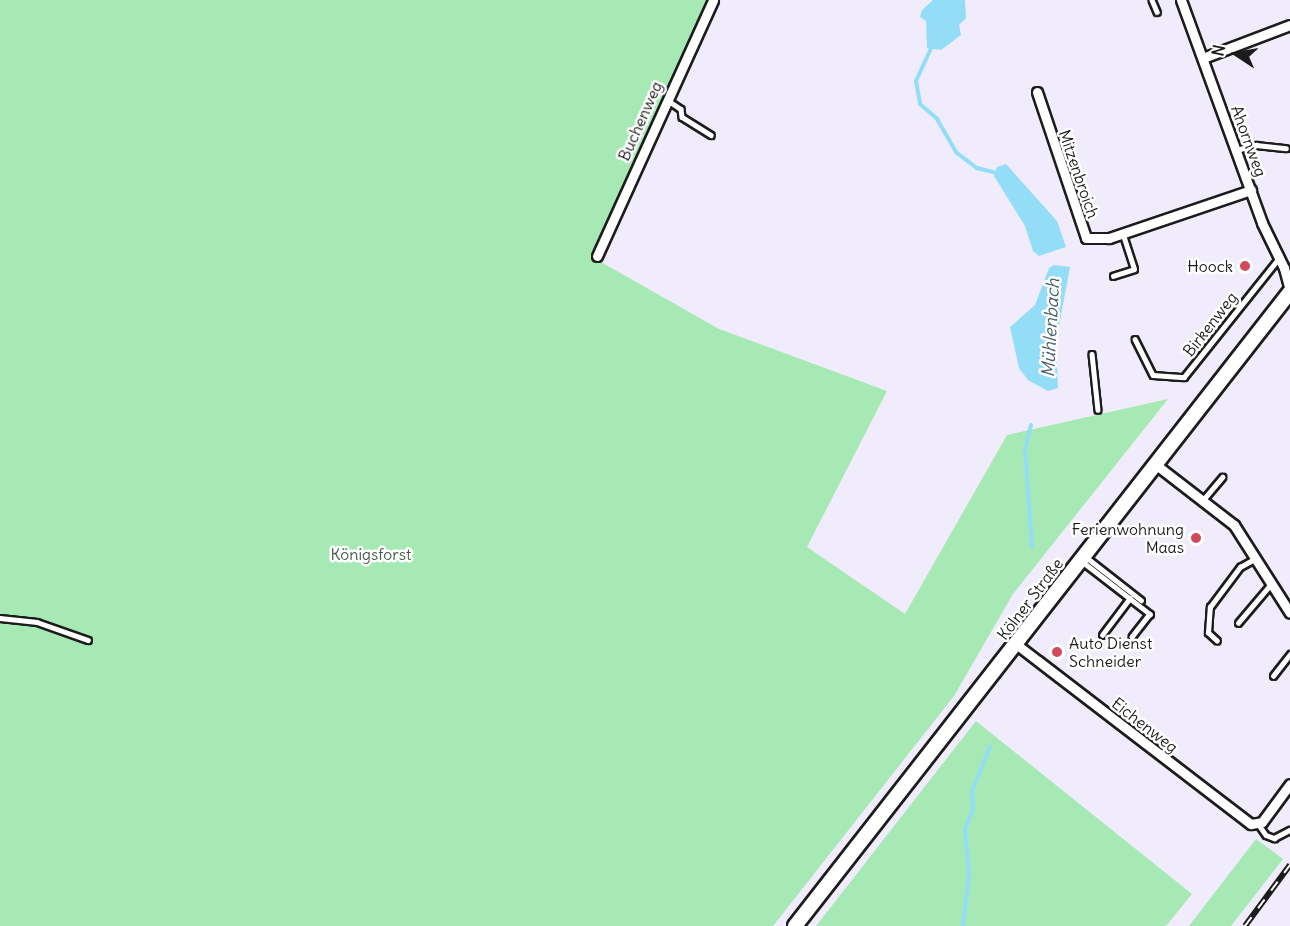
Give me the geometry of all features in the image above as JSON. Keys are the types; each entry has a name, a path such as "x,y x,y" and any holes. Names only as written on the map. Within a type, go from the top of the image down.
{"main road":[{"name":"Kölner Straße","path":"795,926 1290,291"}],"street":[{"name":"Buchenweg","path":"597,256 666,99 713,0"},
{"name":"Ahornweg","path":"1181,0 1290,291"},
{"path":"1203,58 1290,24"},
{"name":"Mitzenbroich","path":"1037,92 1086,238 1122,233 1251,190"},
{"path":"1155,464 1234,525 1290,613"},
{"name":"Eichenweg","path":"1016,644 1244,820 1258,825"},
{"path":"1258,825 1290,784"}],"lane":[{"path":"1152,0 1156,12"},
{"path":"666,99 681,109 682,117 711,135"},
{"path":"1236,150 1256,144 1286,148"},
{"path":"1113,276 1134,269 1122,233"},
{"name":"Birkenweg","path":"1135,339 1153,375 1184,377 1279,258"},
{"path":"1092,354 1098,410"},
{"path":"1202,501 1222,477"},
{"path":"1082,558 1150,614 1132,637"},
{"path":"1082,558 1141,600"},
{"path":"1217,640 1208,633 1210,606 1240,567 1257,558"},
{"path":"1238,623 1272,583"},
{"path":"1102,635 1130,598"},
{"path":"0,618 37,622 88,640"},
{"path":"1274,676 1290,654"},
{"path":"1258,825 1266,835 1274,838 1290,830"}],"green space":[{"name":"Königsforst","path":"0,0 714,0 601,262 719,329 887,391 807,547 905,614 1007,435 1168,399 1013,594 954,696 773,926 0,926"},
{"path":"976,721 1192,894 1166,926 816,926"},
{"path":"1256,839 1283,859 1231,926 1189,926"}],"water":[{"path":"933,0 965,0 966,18 959,25 961,35 941,50 927,48 926,21 920,17 922,10"},
{"path":"1006,164 1057,221 1066,247 1039,256 1033,251 1025,226 994,176 997,167"},
{"path":"1054,265 1070,267 1056,342 1058,388 1048,391 1028,380 1019,368 1010,327 1035,305 1049,268"}],"waterway":[{"name":"Mühlenbach","path":"933,44 916,81 920,104 937,119 957,153 977,168 997,173"},
{"name":"Mühlenbach","path":"1031,425 1025,449 1032,547"},
{"name":"Mühlenbach","path":"963,926 969,874 965,829 973,809 972,791 990,747"}],"railway":[{"path":"1245,926 1290,865"}],"place":[{"name":"Hoock","path":"1245,266"},
{"name":"Ferienwohnung Maas","path":"1196,538"},
{"name":"Auto Dienst Schneider","path":"1057,652"}]}
